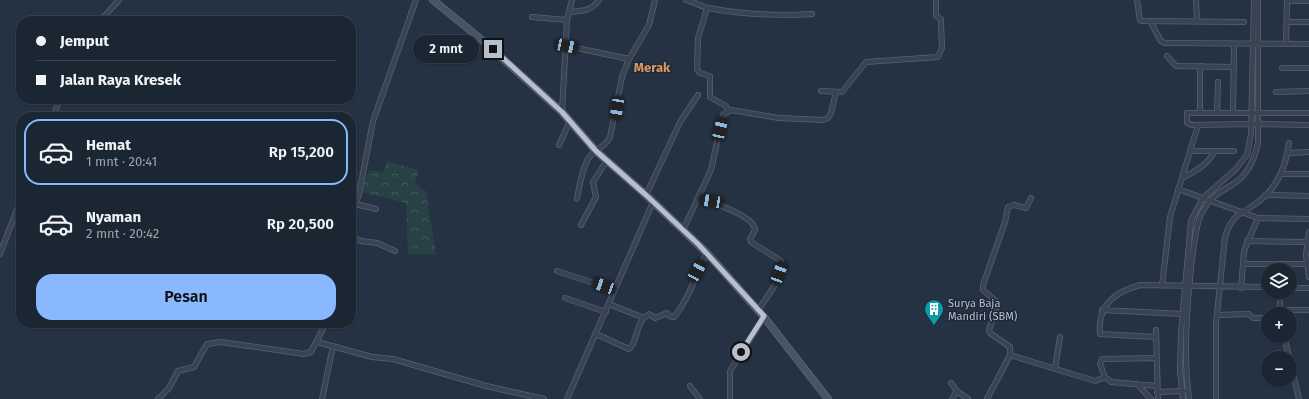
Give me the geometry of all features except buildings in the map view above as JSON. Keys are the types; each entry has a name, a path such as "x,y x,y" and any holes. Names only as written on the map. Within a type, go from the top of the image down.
{"main road":[{"path":"433,0 482,40 562,112 596,151 646,195 707,253 764,316 828,399"}],"street":[{"path":"105,16 119,0"},
{"path":"376,209 356,204 374,121 416,0"},
{"path":"562,112 567,46 567,20 572,0"},
{"path":"570,12 586,11 599,0"},
{"path":"577,199 580,183 590,156 607,144 610,137 622,77 629,59 649,25 655,0"},
{"path":"686,0 705,7 744,14 781,16 812,14"},
{"path":"705,0 705,7 698,38 697,69 700,73 710,76 710,97 726,106 728,111"},
{"path":"821,91 836,92 844,90 866,62 938,57 942,48 941,20 936,16 936,0"},
{"path":"1137,0 1140,20 1244,22"},
{"path":"1196,0 1197,21"},
{"path":"1189,399 1185,391 1180,368 1182,314 1198,222 1209,201 1220,190 1243,176 1253,161 1258,142 1254,124 1254,0"},
{"path":"1254,112 1259,44 1258,0"},
{"path":"1286,44 1287,0 1309,1"},
{"path":"532,17 567,20"},
{"path":"1150,21 1161,41 1165,43 1309,44"},
{"path":"1287,22 1309,22"},
{"path":"1233,113 1234,44"},
{"path":"567,46 629,59"},
{"path":"1166,56 1176,66 1234,67"},
{"path":"1200,66 1200,112"},
{"path":"1282,68 1309,68"},
{"path":"1217,113 1218,82"},
{"path":"1276,92 1309,91"},
{"path":"683,230 711,170 723,115 728,111 779,118 823,120 828,118 831,114 836,92"},
{"path":"646,195 680,122 698,95"},
{"path":"1309,113 1187,113 1187,123 1198,125 1309,125"},
{"path":"559,144 570,121"},
{"path":"1183,399 1186,369 1187,286 1191,221 1203,198 1234,170 1247,155 1254,124"},
{"path":"1162,286 1170,216 1198,125"},
{"path":"1216,399 1215,350 1225,237 1229,226 1240,212 1257,202 1265,195 1281,174 1288,153 1289,143"},
{"path":"1190,151 1234,151"},
{"path":"1182,178 1198,171 1210,160 1215,151"},
{"path":"1288,153 1309,152"},
{"path":"581,225 596,197 593,186 594,179 607,160"},
{"path":"1281,174 1309,174"},
{"path":"1178,189 1258,218 1309,219"},
{"path":"1265,195 1309,196"},
{"path":"987,399 1010,355 1009,345 990,333 989,330 998,303 983,290 983,285 1005,222 1008,207 1014,205 1026,208 1031,198"},
{"path":"698,199 722,205 753,223 755,230 750,239 751,242 781,261 782,265 776,281 758,310"},
{"path":"567,399 653,202"},
{"path":"0,254 16,212"},
{"path":"1241,288 1244,251 1258,218"},
{"path":"1309,232 1307,264 1309,277"},
{"path":"356,239 377,243 395,251"},
{"path":"1247,241 1308,242"},
{"path":"596,334 629,349 636,337 636,331 644,318 650,314 656,318 667,313 669,316 674,316 689,293 697,271 707,253"},
{"path":"1243,264 1307,264"},
{"path":"557,271 615,290"},
{"path":"1155,337 1100,334 1102,310 1110,300 1125,289 1140,285 1220,288 1261,287"},
{"path":"1297,288 1309,288"},
{"path":"565,298 606,312"},
{"path":"609,304 644,318"},
{"path":"1102,310 1182,314"},
{"path":"1297,311 1309,310"},
{"path":"1217,315 1249,314 1253,318 1261,318"},
{"path":"730,399 730,371 764,316"},
{"path":"158,399 169,388 178,371 194,367 210,343 221,342 304,354 311,352 324,328"},
{"path":"1156,330 1156,386 1158,399"},
{"path":"1055,369 1060,337"},
{"path":"317,342 372,357 393,359 486,386 544,399"},
{"path":"1286,343 1299,399"},
{"path":"322,399 333,346"},
{"path":"1010,355 1094,381 1105,377"},
{"path":"1156,386 1111,382 1105,377 1100,364 1102,359 1157,358"},
{"path":"1180,368 1186,369"},
{"path":"951,383 957,391 968,399"},
{"path":"1137,384 1151,399"},
{"path":"690,386 700,399"},
{"path":"952,399 957,391"},
{"path":"1157,392 1185,391"}],"green space":[{"path":"387,161 419,170 415,183 426,191 436,254 408,255 406,203 361,192 369,170 384,172"}],"place":[{"name":"Surya Baja Mandiri (SBM)","path":"934,326"}],"district":[{"name":"Merak","path":"652,67"}],"route":[{"path":"493,49 562,112 596,151 646,195 699,245 764,316 741,352"}]}
